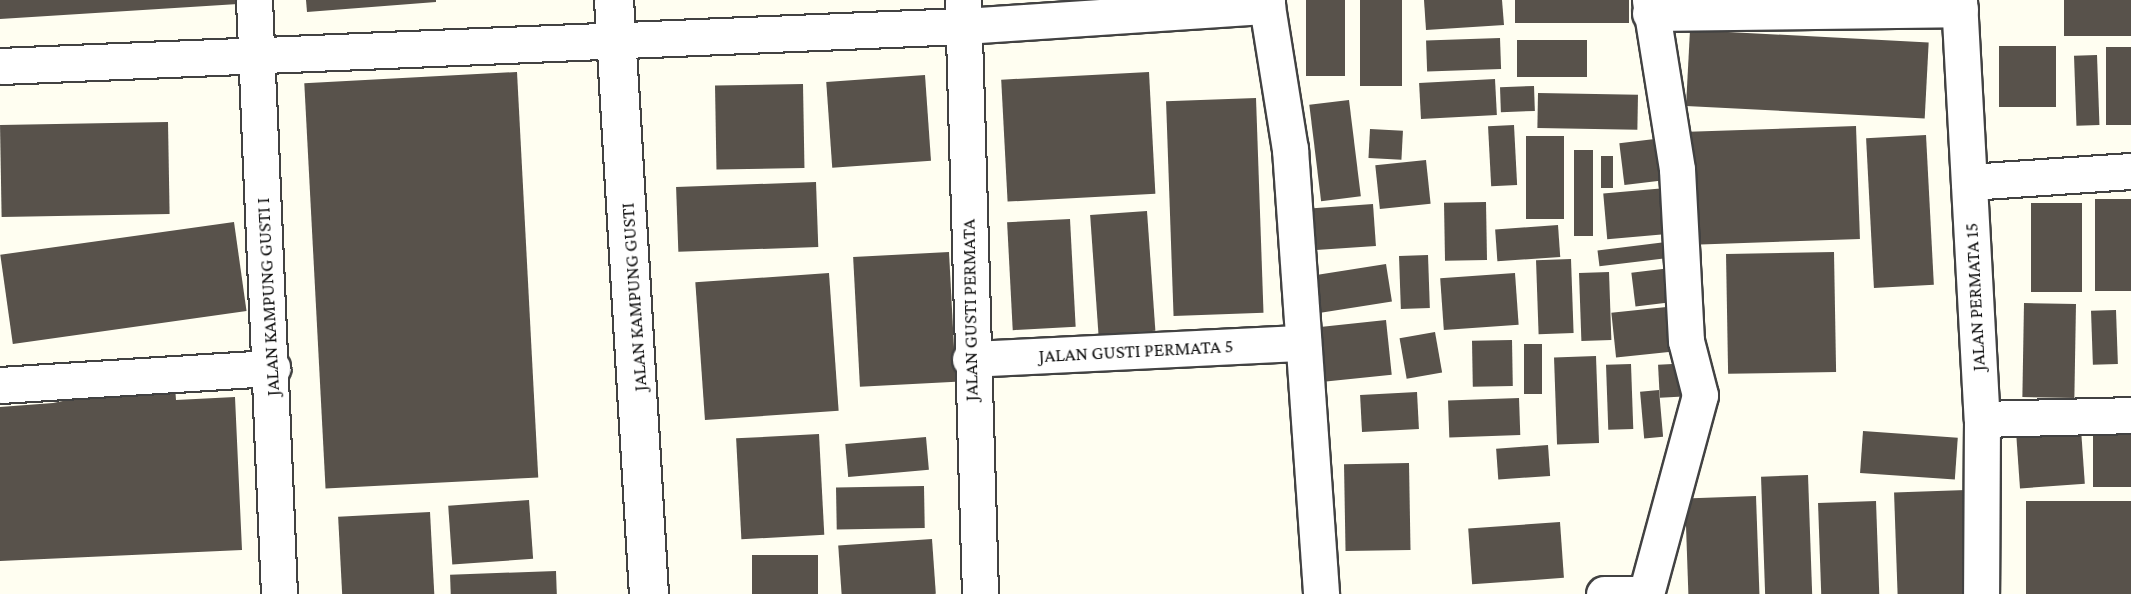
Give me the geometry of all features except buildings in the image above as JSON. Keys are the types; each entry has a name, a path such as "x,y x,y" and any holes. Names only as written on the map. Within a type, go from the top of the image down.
{"street":[{"name":"JALAN KAMPUNG GUSTI I","path":"254,0 272,368 279,594"},
{"name":"JALAN KAMPUNG GUSTI","path":"614,0 649,594"},
{"path":"0,66 617,42 963,13 1259,4 1290,149 1321,594"},
{"path":"1646,594 1700,395 1686,341 1677,169 1650,6 1960,5"},
{"name":"JALAN PERMATA 15","path":"1960,5 1982,418 1982,594"},
{"name":"JALAN GUSTI PERMATA","path":"963,13 970,359 980,594"},
{"path":"1969,182 2131,170"},
{"name":"JALAN GUSTI PERMATA 5","path":"970,359 1302,343"},
{"path":"0,385 272,368"},
{"path":"1982,418 2131,415"},
{"path":"1604,594 1640,594"}]}
